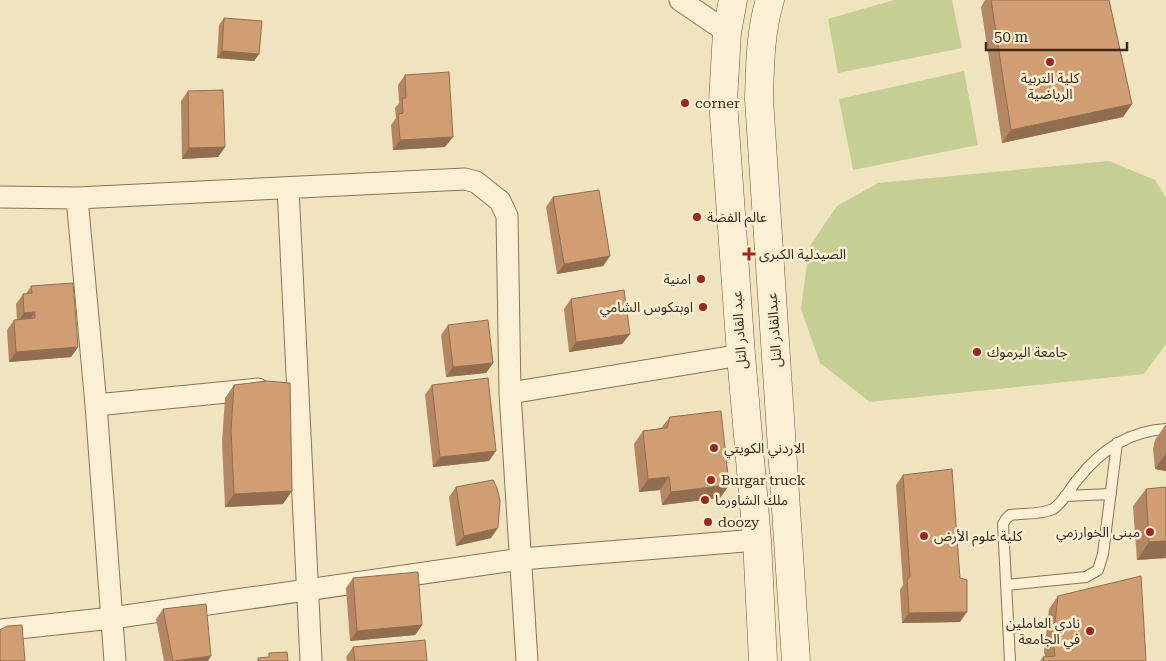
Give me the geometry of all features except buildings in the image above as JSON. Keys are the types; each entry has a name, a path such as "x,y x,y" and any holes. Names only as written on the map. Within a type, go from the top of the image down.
{"main road":[{"name":"عبد القادر التل","path":"733,0 727,32 723,101 741,355 757,540 763,661"},
{"name":"عبدالقادر التل","path":"771,5 761,51 759,99 796,661"}],"street":[{"path":"680,0 727,32"},
{"path":"0,197 77,198 465,179 476,182 500,201 507,216 510,393 528,661"},
{"path":"288,188 311,661"},
{"path":"77,198 96,405 115,661"},
{"path":"510,393 741,355"},
{"path":"96,405 298,385"},
{"path":"0,630 112,618 521,559 757,540"}],"lane":[{"path":"1010,661 1003,524 1006,519 1010,515 1051,509 1065,496 1090,464 1104,452 1117,443 1138,434 1166,429"},
{"path":"1007,585 1086,577 1098,570 1103,554 1117,443"},
{"path":"1065,496 1111,494"}],"green space":[{"path":"894,0 952,0 962,48 838,73 828,19"},
{"path":"964,71 978,145 853,170 839,99"},
{"path":"1109,161 1155,180 1166,198 1166,344 1144,374 870,402 820,363 801,309 809,247 837,206 878,183"}],"place":[{"name":"كلية التربية الرياضية","path":"1050,62"},
{"name":"corner","path":"685,103"},
{"name":"عالم الفضة","path":"697,217"},
{"name":"الصيدلية الكبرى","path":"749,254"},
{"name":"امنية","path":"701,279"},
{"name":"اوبتكوس الشامي","path":"703,307"},
{"name":"جامعة اليرموك","path":"977,352"},
{"name":"الاردني الكويتي","path":"714,448"},
{"name":"Burgar truck","path":"711,480"},
{"name":"ملك الشاورما","path":"705,500"},
{"name":"doozy","path":"708,522"},
{"name":"مبنى الخوارزمي","path":"1150,532"},
{"name":"كلية علوم الأرض","path":"924,536"},
{"name":"نادي العاملين في الجامعة","path":"1090,631"}]}
